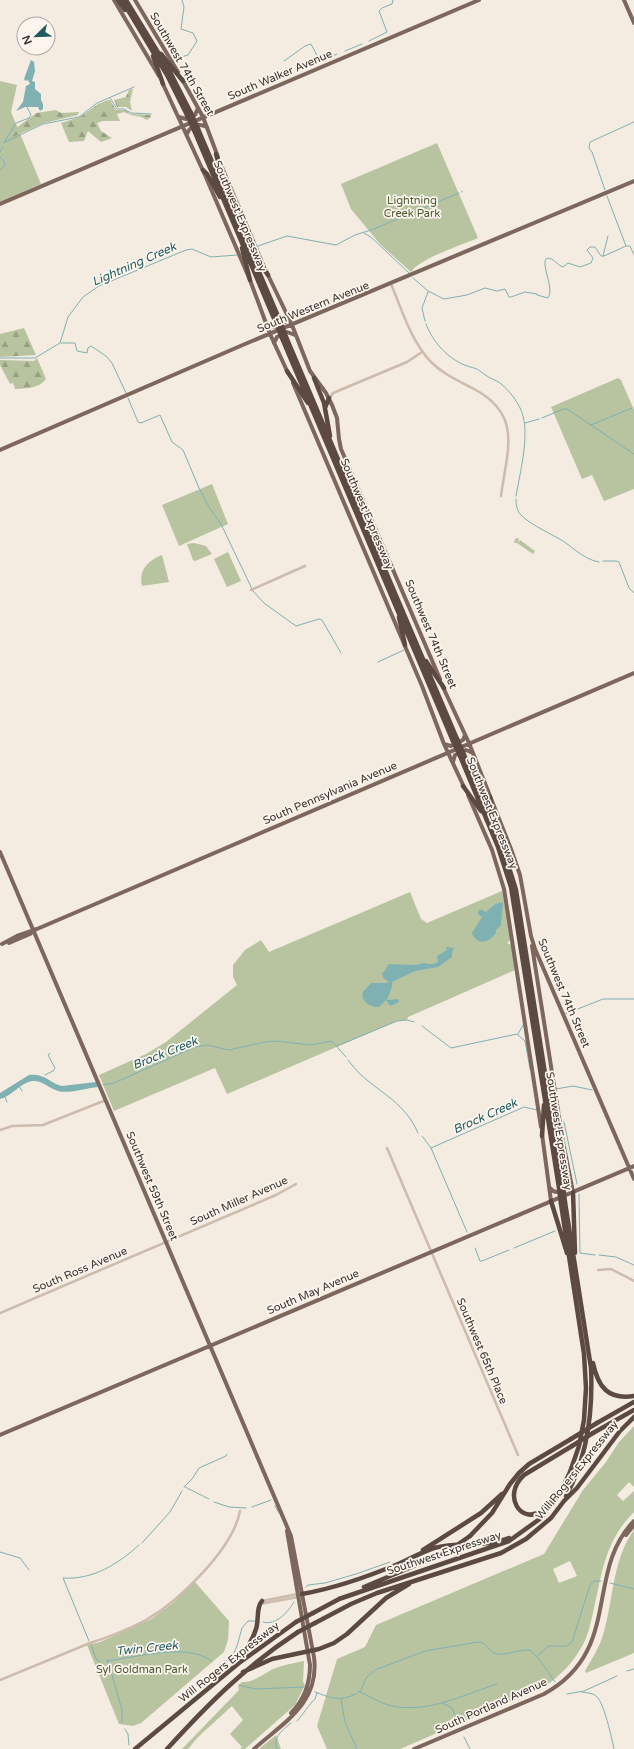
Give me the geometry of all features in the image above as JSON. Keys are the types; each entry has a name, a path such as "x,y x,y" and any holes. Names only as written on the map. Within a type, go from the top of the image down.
{"highway":[{"path":"118,0 132,14"},
{"name":"Southwest Expressway","path":"122,0 152,47 189,114 241,240 278,322"},
{"path":"127,0 132,14"},
{"path":"152,47 163,84"},
{"path":"152,47 183,81"},
{"path":"216,154 227,203"},
{"path":"203,170 227,203"},
{"name":"Southwest Expressway","path":"227,203 247,244 314,413 398,611 494,827 509,867 518,899 561,1187 584,1354 586,1396 584,1420 579,1446 569,1476 560,1493 541,1518 520,1534 499,1546 397,1578 339,1599"},
{"path":"241,240 250,280"},
{"path":"247,244 268,275"},
{"name":"Southwest Expressway","path":"284,338 332,445 421,655 455,740"},
{"path":"287,371 314,413"},
{"path":"314,378 325,410 332,445"},
{"path":"325,410 329,398"},
{"path":"398,611 405,645"},
{"path":"421,655 444,688"},
{"name":"Southwest Expressway","path":"462,756 504,863 512,893 547,1098"},
{"path":"464,786 487,819"},
{"path":"490,797 494,827"},
{"path":"547,1098 562,1133"},
{"path":"542,1136 547,1098"},
{"path":"572,1263 576,1244 573,1192"},
{"path":"551,1201 572,1263"},
{"name":"Southwest Expressway","path":"564,1501 577,1472 584,1450 590,1422 592,1385 586,1336 572,1263"},
{"path":"586,1336 595,1372 601,1385 615,1396 634,1396"},
{"name":"Will Rogers Expressway","path":"135,1749 224,1674 262,1645 296,1622 339,1599 447,1552 470,1536 487,1519 514,1478 524,1468 634,1402"},
{"path":"560,1493 542,1510 533,1513 523,1512 518,1508 513,1497 516,1486 524,1476 593,1433 634,1410"},
{"name":"Will Rogers Expressway","path":"167,1749 210,1702 243,1672 298,1632 366,1598 419,1578 495,1555 515,1546 540,1529 577,1488 620,1431 634,1417"},
{"path":"415,1556 481,1513 505,1492"},
{"path":"300,1595 339,1586 399,1564 441,1546 486,1544 520,1534"},
{"path":"243,1672 272,1660 311,1651 339,1640 386,1598 419,1578"},
{"path":"224,1674 245,1652 251,1642 258,1624 261,1602"}],"main road":[{"path":"114,0 163,84 203,170 250,280 270,334 405,645 444,744 464,786 497,864 504,889 513,945 551,1201"},
{"name":"Southwest 74th Street","path":"135,0 203,117 216,154 268,275 292,325 308,367 314,378 329,398 336,415 341,448 469,743 509,843 520,875 531,936 535,948 634,1180"},
{"name":"South Walker Avenue","path":"0,204 479,0"},
{"path":"624,0 634,23"},
{"path":"179,117 186,119 195,115 198,108"},
{"path":"187,134 190,128 199,124 207,127"},
{"name":"South Western Avenue","path":"0,450 270,334 634,181"},
{"path":"266,324 274,327 285,322 287,315"},
{"path":"274,343 277,337 287,332 296,335"},
{"name":"South Pennsylvania Avenue","path":"1,944 634,673"},
{"path":"444,744 451,746 463,740 465,735"},
{"path":"452,762 455,755 466,750 473,753"},
{"name":"Southwest 59th Street","path":"0,852 211,1345 287,1527 292,1540 300,1595 311,1651"},
{"path":"531,936 562,1133 573,1192"},
{"name":"South May Avenue","path":"0,1435 634,1166"},
{"path":"550,1188 556,1193 568,1188 570,1181"},
{"name":"South Portland Avenue","path":"414,1749 544,1694 556,1687 570,1675 581,1661 592,1642 609,1570 620,1541 634,1521"},
{"name":"South Portland Avenue","path":"620,1541 634,1525"},
{"path":"250,1749 291,1714 300,1702 306,1692 309,1679 311,1651"},
{"path":"254,1749 299,1709 308,1697 315,1677 315,1663 311,1651"}],"street":[{"path":"391,284 413,337 422,352 444,373 489,398 503,414 508,434 501,496"},
{"path":"329,398 333,393 407,362 422,352"},
{"path":"326,392 333,393"},
{"path":"252,589 305,566"},
{"path":"0,1130 12,1126 43,1125 106,1100"},
{"name":"Southwest 65th Place","path":"386,1148 518,1455"},
{"name":"South Miller Avenue","path":"166,1242 276,1195 296,1184"},
{"name":"South Ross Avenue","path":"0,1313 166,1242"},
{"path":"598,1270 611,1269 634,1281"},
{"path":"0,1680 90,1643 99,1641 134,1626 159,1612 173,1601 218,1556 238,1522 240,1511"},
{"path":"261,1602 300,1595"}],"green space":[{"path":"0,81 17,85 11,112 41,184 0,202"},
{"path":"133,89 130,102 132,111 126,107 117,107 114,100 126,97 129,90"},
{"path":"110,100 116,110 126,110 130,114 150,115 151,117 147,120 142,117 130,115 125,112 117,114 120,121 103,121 97,123 101,131 112,138 101,142 88,131 84,141 69,142 61,123 80,117 98,104"},
{"path":"56,110 61,113 79,112 78,115 44,123 8,139 18,127 36,113"},
{"name":"Lightning Creek Park","path":"437,143 478,238 432,257 411,272 380,244 351,209 341,184"},
{"path":"24,328 36,355 0,357 0,334"},
{"path":"37,358 46,379 36,386 15,389 13,383 10,384 0,365 0,360 34,361"},
{"path":"618,378 621,380 634,410 634,489 604,501 592,475 582,479 551,407"},
{"path":"212,484 228,524 179,546 162,505"},
{"path":"518,538 518,543 520,540 535,551 533,554 517,543 514,543 515,539"},
{"path":"194,543 206,546 212,554 195,561 193,560 187,544"},
{"path":"228,552 241,581 227,587 214,559"},
{"path":"162,555 169,582 142,586 141,576 145,567 152,560"},
{"path":"502,891 511,939 507,943 512,945 515,970 408,1017 407,1020 397,1021 227,1094 215,1068 114,1111 99,1075 146,1054 166,1042 237,985 233,977 233,965 245,950 261,940 269,952 410,892 421,919 427,923"},
{"path":"634,1426 634,1487 629,1482 617,1495 623,1501 634,1491 634,1512 624,1523 610,1547 602,1572 587,1635 574,1659 565,1669 546,1686 400,1749 327,1749 317,1726 337,1659 365,1647 376,1625 544,1554 583,1490 606,1462 619,1442","holes":["570,1561 577,1576 559,1583 553,1569"]},
{"path":"634,1530 634,1653 586,1673 585,1671 602,1638 621,1555"},
{"name":"Syl Goldman Park","path":"195,1582 229,1621 228,1640 224,1652 141,1723 133,1726 119,1724 87,1645 100,1642 151,1619 173,1603"},
{"path":"304,1661 303,1682 305,1685 295,1705 245,1749 240,1749 242,1747 230,1734 243,1720 232,1706 198,1737 188,1749 182,1749 239,1690 238,1686 242,1682 254,1680 273,1669"},
{"path":"276,1735 281,1749 259,1749"}],"water":[{"path":"31,60 34,62 35,71 32,81 35,82 35,89 41,94 43,109 40,111 38,107 25,107 16,111 23,102 26,86 30,84 28,80 26,81 24,79"},
{"path":"503,902 501,925 496,930 496,933 487,941 483,942 477,940 472,933 482,917 478,914 479,910 486,912 495,904"},
{"path":"446,947 454,948 452,957 438,967 415,971 392,982 392,987 387,1000 398,999 399,1002 390,1006 386,1000 379,1007 376,1007 368,1004 364,1000 362,995 363,992 371,983 387,983 388,981 384,979 382,974 389,964 434,964 438,962 437,956 447,950"},
{"path":"29,1075 39,1075 62,1086 96,1082 98,1087 62,1092 54,1090 42,1083 32,1081 24,1084 0,1099 0,1093"}],"waterway":[{"path":"174,62 178,58 188,55 197,41 193,33 181,29 184,7 182,0"},
{"path":"369,41 387,32 379,11 382,8 392,4 393,0"},
{"path":"284,61 305,46 311,44 320,61 337,54"},
{"path":"345,51 362,44"},
{"path":"5,142 43,124 79,117 97,103 134,87"},
{"path":"110,98 117,109 124,109 131,113 151,114"},
{"path":"4,143 16,123 29,118 31,115 27,107"},
{"name":"Lightning Creek","path":"605,190 592,152 589,148 590,142 634,122"},
{"path":"0,152 3,147"},
{"path":"0,157 4,161 5,165 0,170"},
{"name":"Lightning Creek","path":"258,246 287,236 336,245 355,235 374,229 459,193"},
{"name":"Lightning Creek","path":"607,196 626,246"},
{"name":"Lightning Creek","path":"364,233 372,238 409,273"},
{"path":"603,256 608,236"},
{"name":"Lightning Creek","path":"413,278 428,291 444,299 467,295 485,288 497,291 505,289 509,297 525,292 548,298 550,290 545,265 547,258 552,259 563,267 568,263 580,267 591,263 593,258 587,250 590,247 595,247 601,256 604,256 626,246"},
{"path":"627,246 630,246 634,255"},
{"name":"Lightning Creek","path":"0,358 35,358 60,343 68,317 83,297 99,286 186,250 192,249 211,257 237,255"},
{"path":"425,321 422,308 428,292"},
{"path":"426,324 429,332 445,352 458,362 478,369 500,383 511,394 520,407 525,425 525,435 516,496"},
{"path":"61,343 75,343 77,351 87,353 88,348 91,346 106,356 112,363 126,393"},
{"path":"128,398 138,422 141,423 160,415 172,442 183,450 199,488 209,507 221,524 253,591 264,603 296,626 319,619 322,620 341,653"},
{"path":"591,425 632,408"},
{"path":"542,418 563,409 567,409 634,454"},
{"path":"525,423 539,419"},
{"path":"516,499 518,510 525,519 560,539 587,558 599,562"},
{"path":"603,561 619,562 629,588 634,593"},
{"path":"378,662 404,650"},
{"path":"565,1014 603,999 634,999"},
{"path":"337,1046 397,1021 407,1020 414,1022"},
{"path":"518,1034 523,1025"},
{"path":"422,1026 451,1048 517,1034 525,1041 530,1069"},
{"name":"Brock Creek","path":"103,1085 114,1083 195,1047 207,1045 229,1050 276,1041 310,1045 332,1041 346,1057"},
{"path":"45,1075 53,1071 55,1068 48,1055 50,1053"},
{"name":"Brock Creek","path":"348,1060 360,1074 393,1100 407,1114 418,1133"},
{"path":"19,1086 22,1091"},
{"path":"556,1089 573,1086 592,1090"},
{"path":"5,1097 7,1102"},
{"name":"Brock Creek","path":"431,1148 524,1107 537,1110"},
{"name":"Brock Creek","path":"564,1122 577,1184"},
{"path":"422,1136 431,1148 467,1232"},
{"path":"579,1194 580,1253 595,1255"},
{"path":"514,1248 555,1231"},
{"path":"475,1248 480,1261 509,1250"},
{"path":"599,1255 616,1257 634,1265"},
{"path":"184,1487 192,1479 199,1468 226,1456 227,1454"},
{"path":"185,1487 209,1499"},
{"path":"142,1543 170,1512 182,1491"},
{"path":"252,1507 271,1500"},
{"path":"214,1502 229,1507 246,1508"},
{"path":"275,1506 279,1513"},
{"path":"89,1641 63,1578 74,1578 95,1573 114,1564 139,1545"},
{"name":"Twin Creek","path":"0,1552 20,1558 29,1570"},
{"path":"306,1587 308,1585 325,1583 356,1574 390,1562"},
{"path":"537,1656 549,1646 566,1646 572,1642 590,1585 594,1581 601,1581"},
{"path":"610,1583 634,1589"},
{"path":"263,1622 268,1623 277,1620 285,1614 294,1602"},
{"path":"219,1665 223,1664 234,1653 242,1628 248,1621 255,1621"},
{"name":"Twin Creek","path":"358,1692 361,1691 366,1678 375,1670 425,1651 478,1642 484,1644 492,1652 498,1654 530,1650 539,1659 555,1682"},
{"name":"Twin Creek","path":"91,1645 96,1659 100,1662"},
{"name":"Twin Creek","path":"106,1661 175,1652 201,1655 212,1661"},
{"path":"108,1661 122,1710 122,1722"},
{"path":"627,1671 634,1669"},
{"name":"Twin Creek","path":"567,1694 584,1691 617,1676"},
{"path":"360,1692 388,1705 416,1707 430,1706 497,1684"},
{"name":"Twin Creek","path":"239,1685 255,1689 304,1687"},
{"name":"Twin Creek","path":"315,1692 335,1698 344,1698 356,1694"},
{"path":"582,1692 590,1693 597,1697 600,1701 614,1749"},
{"path":"297,1721 315,1699 317,1693"},
{"path":"341,1699 345,1722 357,1749"},
{"path":"443,1703 452,1708 459,1725"},
{"path":"277,1749 277,1737 291,1723"},
{"path":"125,1729 128,1734 129,1745"},
{"path":"464,1737 470,1749"}]}
